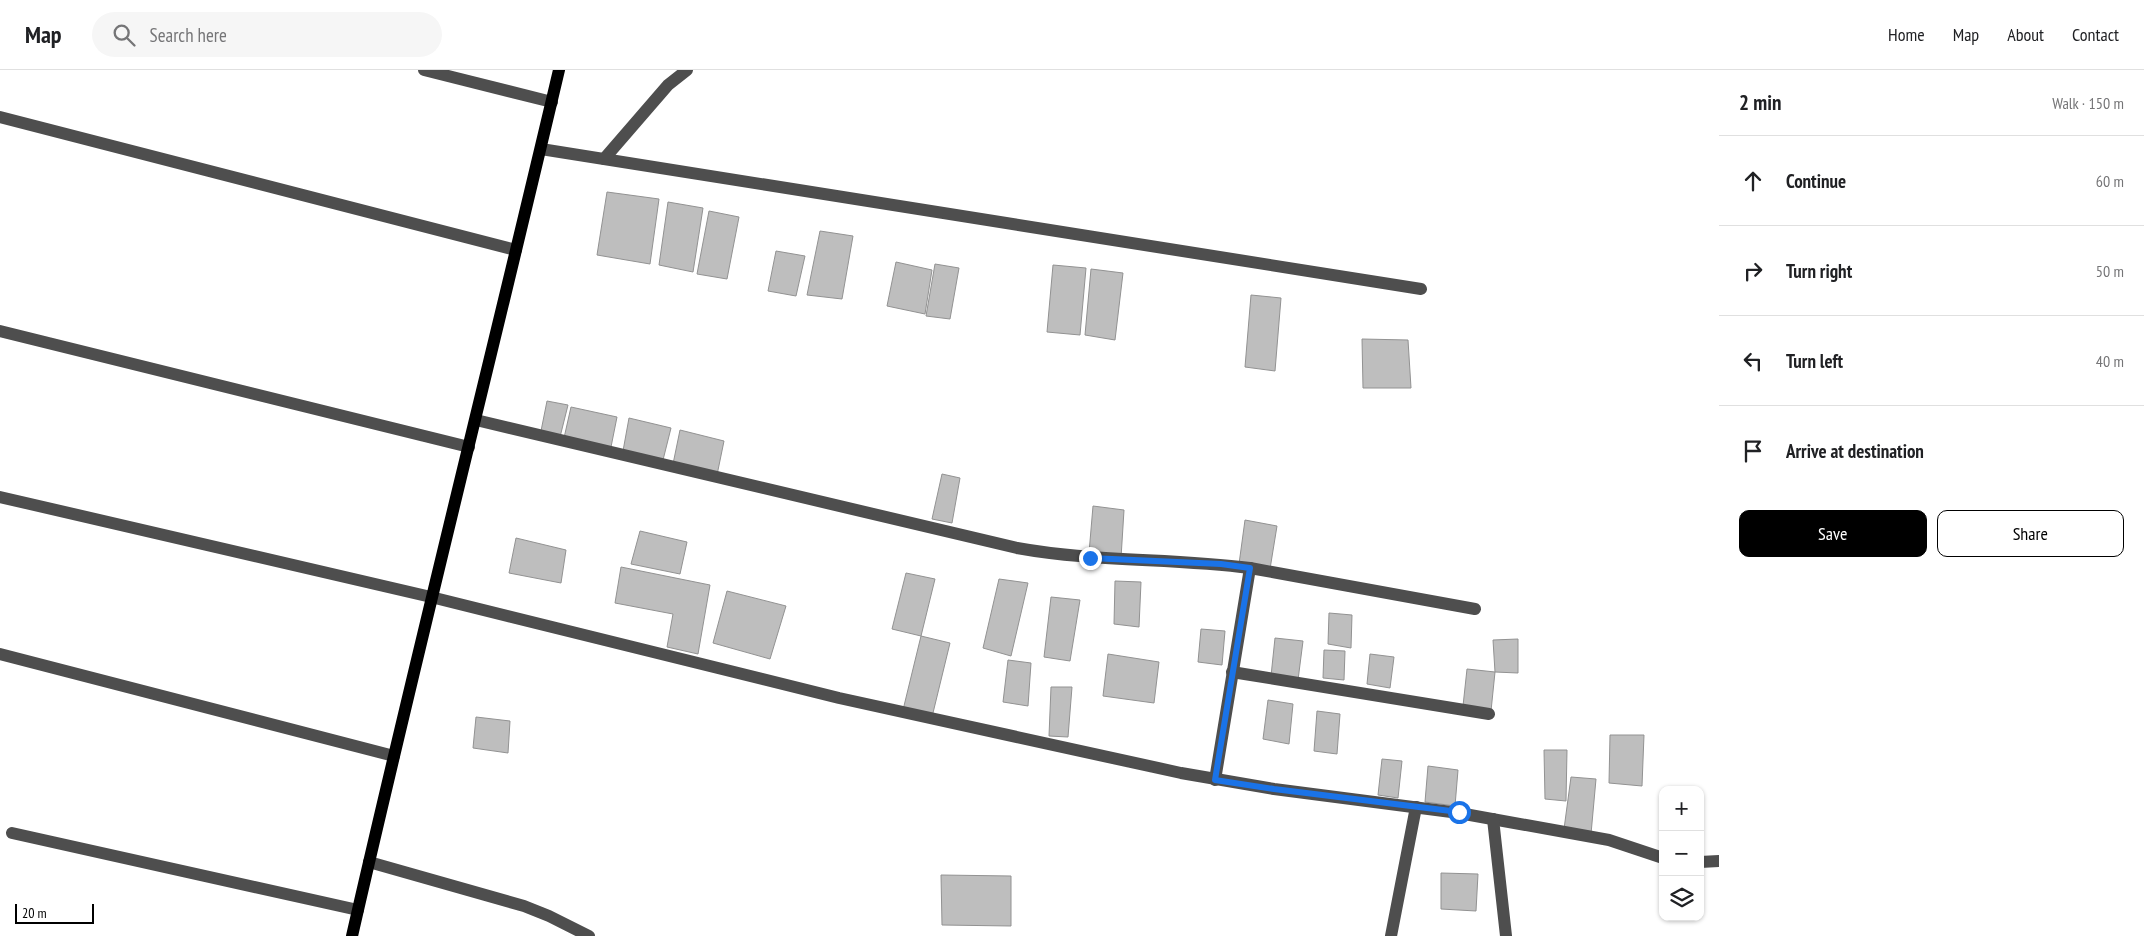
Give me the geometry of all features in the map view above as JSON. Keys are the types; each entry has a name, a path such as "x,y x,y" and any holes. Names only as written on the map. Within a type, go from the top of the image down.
{"main road":[{"path":"352,936 431,597 476,420 560,70"}],"street":[{"path":"424,70 552,102"},
{"path":"604,159 668,85 687,70"},
{"path":"0,117 516,250"},
{"path":"541,149 1421,289"},
{"path":"0,330 469,448"},
{"path":"476,420 1017,548 1090,558 1221,564 1475,609"},
{"path":"0,497 431,597 839,698 1215,780 1493,819 1609,840 1659,857"},
{"path":"1215,780 1250,568"},
{"path":"0,654 394,756"},
{"path":"1232,672 1489,714"},
{"path":"1391,936 1416,807"},
{"path":"1493,819 1506,936"},
{"path":"12,833 358,910"},
{"path":"1704,862 1719,861"},
{"path":"370,862 524,906 550,916 589,936"}],"building":[{"path":"607,192 659,199 650,264 597,255"},
{"path":"668,202 703,208 693,272 659,265"},
{"path":"709,211 739,217 727,279 697,274"},
{"path":"820,231 853,236 842,299 807,295"},
{"path":"776,251 805,256 796,296 768,291"},
{"path":"896,262 932,270 925,314 887,306"},
{"path":"935,264 959,268 950,319 926,316"},
{"path":"1053,265 1086,268 1080,335 1047,332"},
{"path":"1091,269 1123,273 1115,340 1085,335"},
{"path":"1251,295 1281,298 1275,371 1245,367"},
{"path":"1362,339 1408,340 1411,388 1363,388"},
{"path":"547,401 568,405 560,437 541,431"},
{"path":"571,407 617,417 611,447 564,438"},
{"path":"629,418 671,428 663,460 623,451"},
{"path":"680,430 724,441 717,475 673,464"},
{"path":"942,474 960,478 952,523 932,519"},
{"path":"1093,506 1124,510 1121,558 1089,553"},
{"path":"1245,520 1277,526 1270,569 1239,564"},
{"path":"640,531 687,542 680,574 631,564"},
{"path":"516,538 566,550 561,583 509,573"},
{"path":"621,567 710,585 698,654 667,647 673,614 615,603"},
{"path":"906,573 935,579 921,636 892,629"},
{"path":"999,579 1028,583 1011,656 983,648"},
{"path":"1115,581 1141,582 1139,627 1114,624"},
{"path":"727,591 786,606 770,659 713,643"},
{"path":"1051,597 1080,600 1070,661 1044,657"},
{"path":"1329,613 1352,615 1351,648 1328,644"},
{"path":"1201,629 1225,631 1222,665 1198,662"},
{"path":"921,636 950,643 932,717 903,710"},
{"path":"1275,638 1303,641 1298,680 1271,676"},
{"path":"1518,639 1518,673 1495,672 1493,640"},
{"path":"1324,650 1345,651 1344,680 1323,678"},
{"path":"1108,654 1159,662 1154,703 1103,696"},
{"path":"1370,654 1394,657 1390,688 1367,684"},
{"path":"1008,660 1031,663 1028,706 1003,702"},
{"path":"1467,669 1495,672 1491,711 1463,706"},
{"path":"1051,687 1072,687 1068,737 1049,736"},
{"path":"1268,700 1293,704 1289,744 1263,739"},
{"path":"1317,711 1340,714 1337,754 1314,751"},
{"path":"476,717 510,721 508,753 473,748"},
{"path":"1610,735 1644,735 1642,786 1609,783"},
{"path":"1544,750 1567,750 1566,801 1545,799"},
{"path":"1382,759 1402,761 1398,798 1378,795"},
{"path":"1428,766 1458,770 1455,806 1425,802"},
{"path":"1571,777 1596,779 1591,834 1564,829"},
{"path":"1441,873 1478,874 1476,911 1441,909"},
{"path":"941,875 1011,876 1011,926 942,925"}],"route":[{"path":"1090,558 1221,564 1250,568 1215,780 1459,812"}]}
